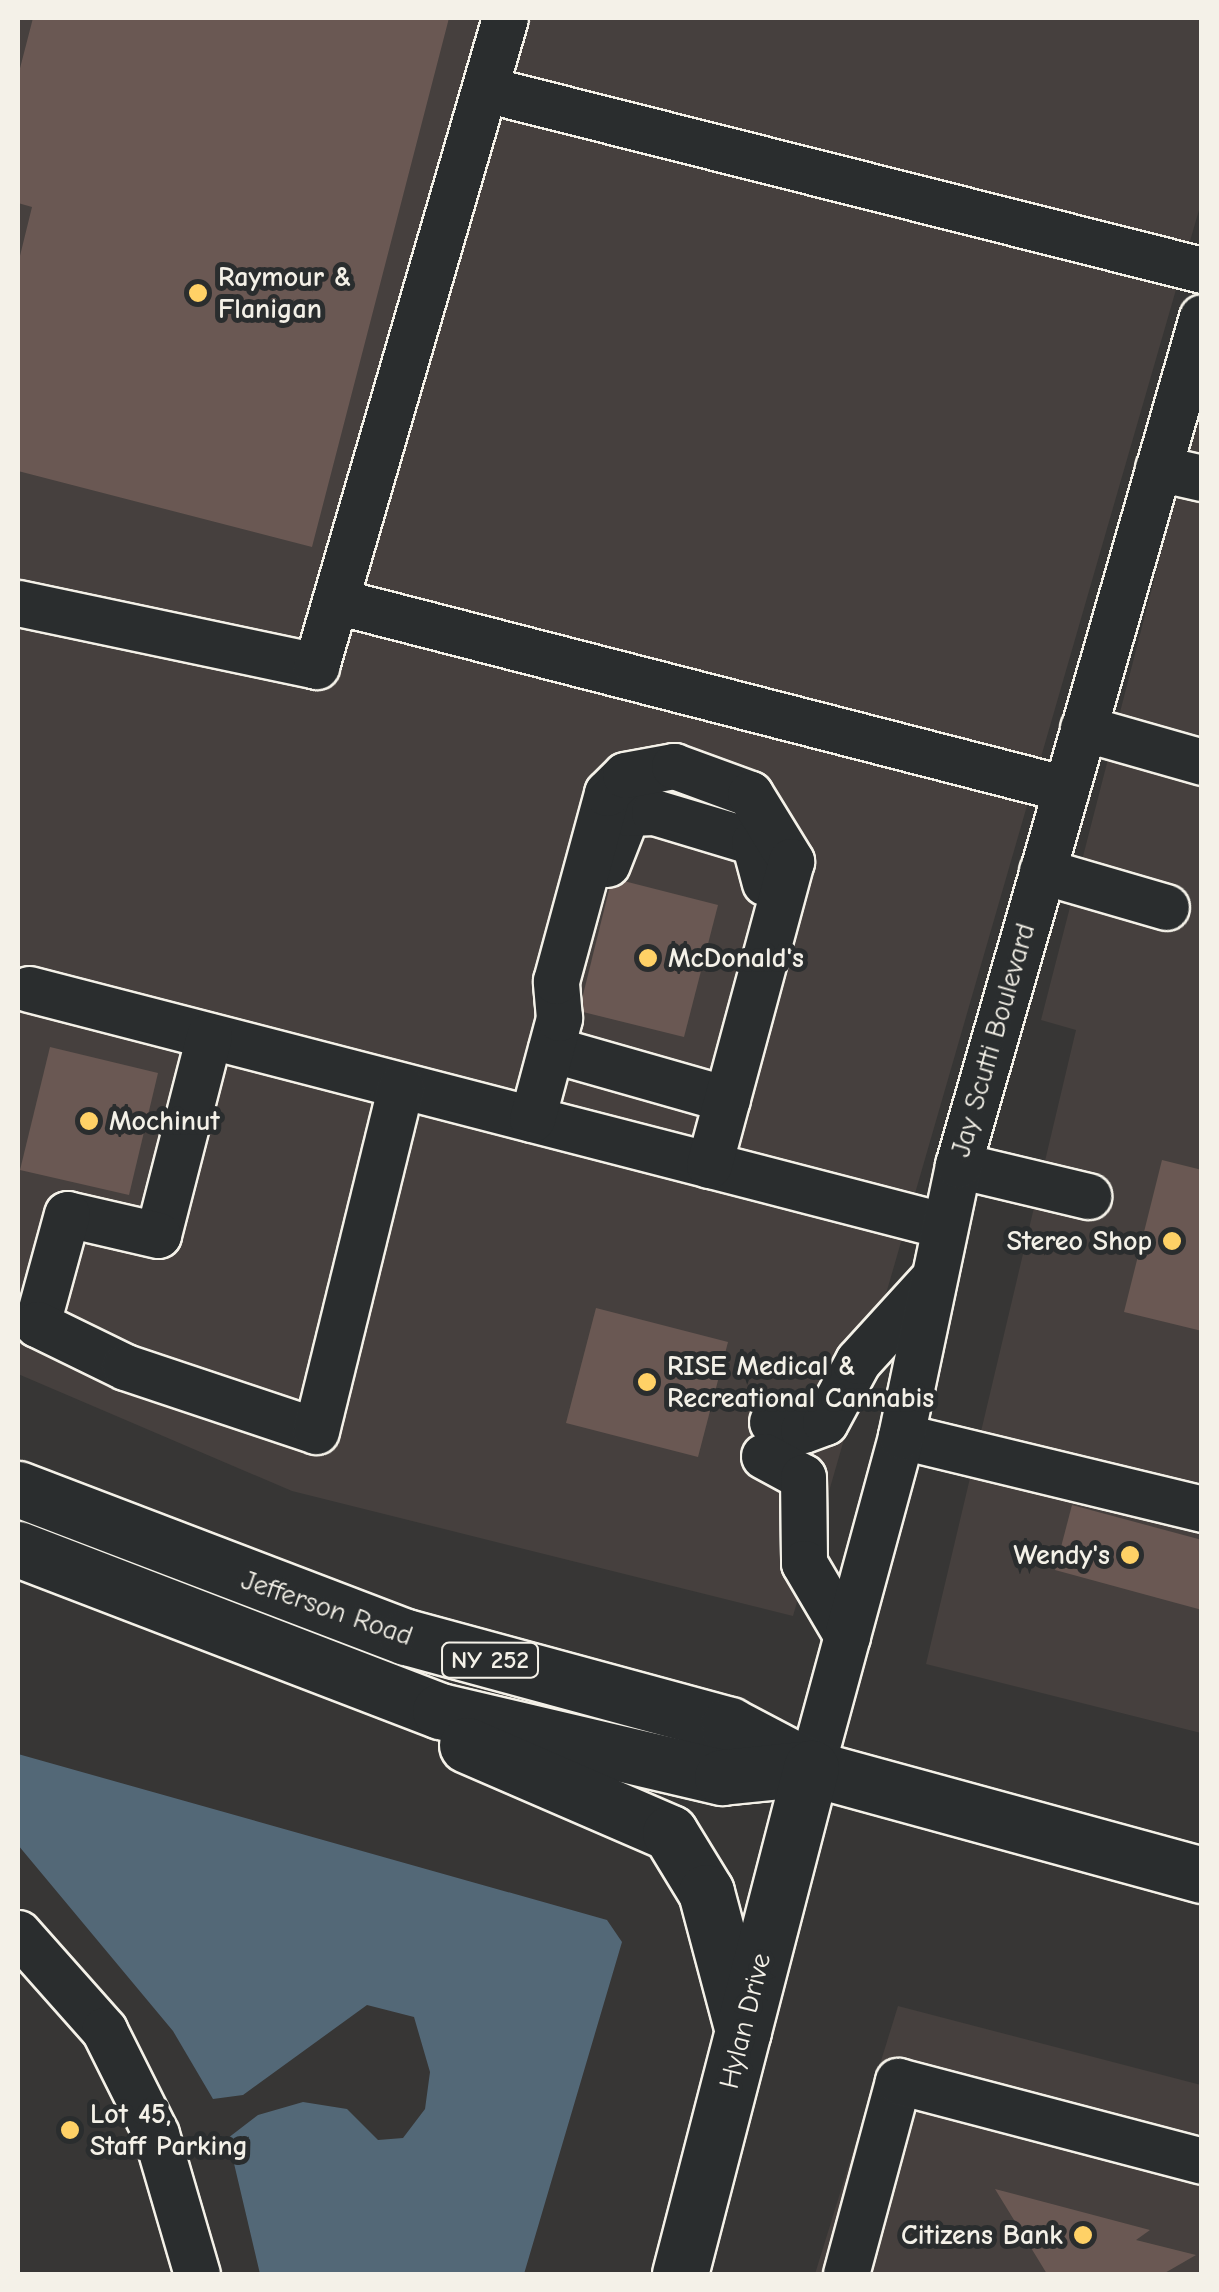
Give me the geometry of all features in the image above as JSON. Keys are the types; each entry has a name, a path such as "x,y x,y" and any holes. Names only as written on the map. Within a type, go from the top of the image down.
{"main road":[{"name":"Jefferson Road","path":"18,1489 406,1637 730,1725 811,1768 1202,1875"},
{"name":"Jefferson Road","path":"18,1549 370,1687 722,1777 811,1768"},
{"path":"370,1687 471,1748 670,1834 706,1892 743,2030"},
{"name":"Hylan Drive","path":"680,2274 811,1768"}],"street":[{"path":"18,603 316,666 505,18"},
{"path":"485,89 1202,270"},
{"name":"Jay Scutti Boulevard","path":"811,1768 901,1436 942,1225 958,1164 1202,317"},
{"path":"1158,468 1202,478"},
{"path":"336,600 1066,790"},
{"path":"1084,728 1202,762"},
{"path":"555,1034 556,981 595,828 625,775 674,766 728,781 778,836 791,862 786,899 770,924 709,1165"},
{"path":"532,1120 555,1034 627,813 730,832 763,854 770,924"},
{"path":"1042,871 1166,907"},
{"path":"28,989 942,1225"},
{"path":"555,1034 727,1099"},
{"path":"209,1036 158,1236 68,1214 36,1324 126,1368 316,1431 402,1086"},
{"path":"958,1164 1088,1196"},
{"path":"847,1636 804,1563 802,1477 768,1439 825,1422 858,1361 931,1281"},
{"path":"901,1436 1202,1509"},
{"path":"18,1933 104,2030 156,2134 197,2274"},
{"path":"846,2274 898,2081 1202,2160"}],"shaded area":[{"path":"18,18 1201,18 1201,203 793,1616 292,1491 18,1374"},
{"path":"1201,397 1201,1733 926,1664 1076,1030 1041,1020"},
{"path":"898,2006 1201,2085 1201,2274 815,2274"}],"water":[{"path":"18,1754 607,1920 622,1942 524,2274 260,2274 228,2138 258,2115 303,2102 347,2109 378,2140 403,2138 425,2109 430,2072 414,2017 367,2005 243,2095 213,2099 173,2031 18,1845"}],"building":[{"name":"Raymour & Flanigan","path":"33,18 449,18 312,547 18,471 18,264 32,207 18,203 18,76"},
{"name":"McDonald's","path":"612,878 718,905 684,1037 579,1011"},
{"name":"Mochinut","path":"50,1047 158,1073 129,1195 20,1170"},
{"name":"Stereo Shop","path":"1162,1160 1202,1170 1202,1331 1124,1312"},
{"name":"RISE Medical & Recreational Cannabis","path":"596,1308 728,1342 698,1457 566,1423"},
{"name":"Wendy's","path":"1072,1505 1202,1540 1202,1610 1055,1570"},
{"name":"Citizens Bank","path":"995,2189 1150,2230 1136,2240 1196,2255 1163,2274 1047,2274"}],"place":[{"name":"Raymour & Flanigan","path":"198,293"},
{"name":"McDonald's","path":"648,958"},
{"name":"Mochinut","path":"89,1121"},
{"name":"Stereo Shop","path":"1172,1241"},
{"name":"RISE Medical & Recreational Cannabis","path":"647,1382"},
{"name":"Wendy's","path":"1130,1555"},
{"name":"Lot 45, Staff Parking","path":"70,2130"},
{"name":"Citizens Bank","path":"1083,2235"}]}
